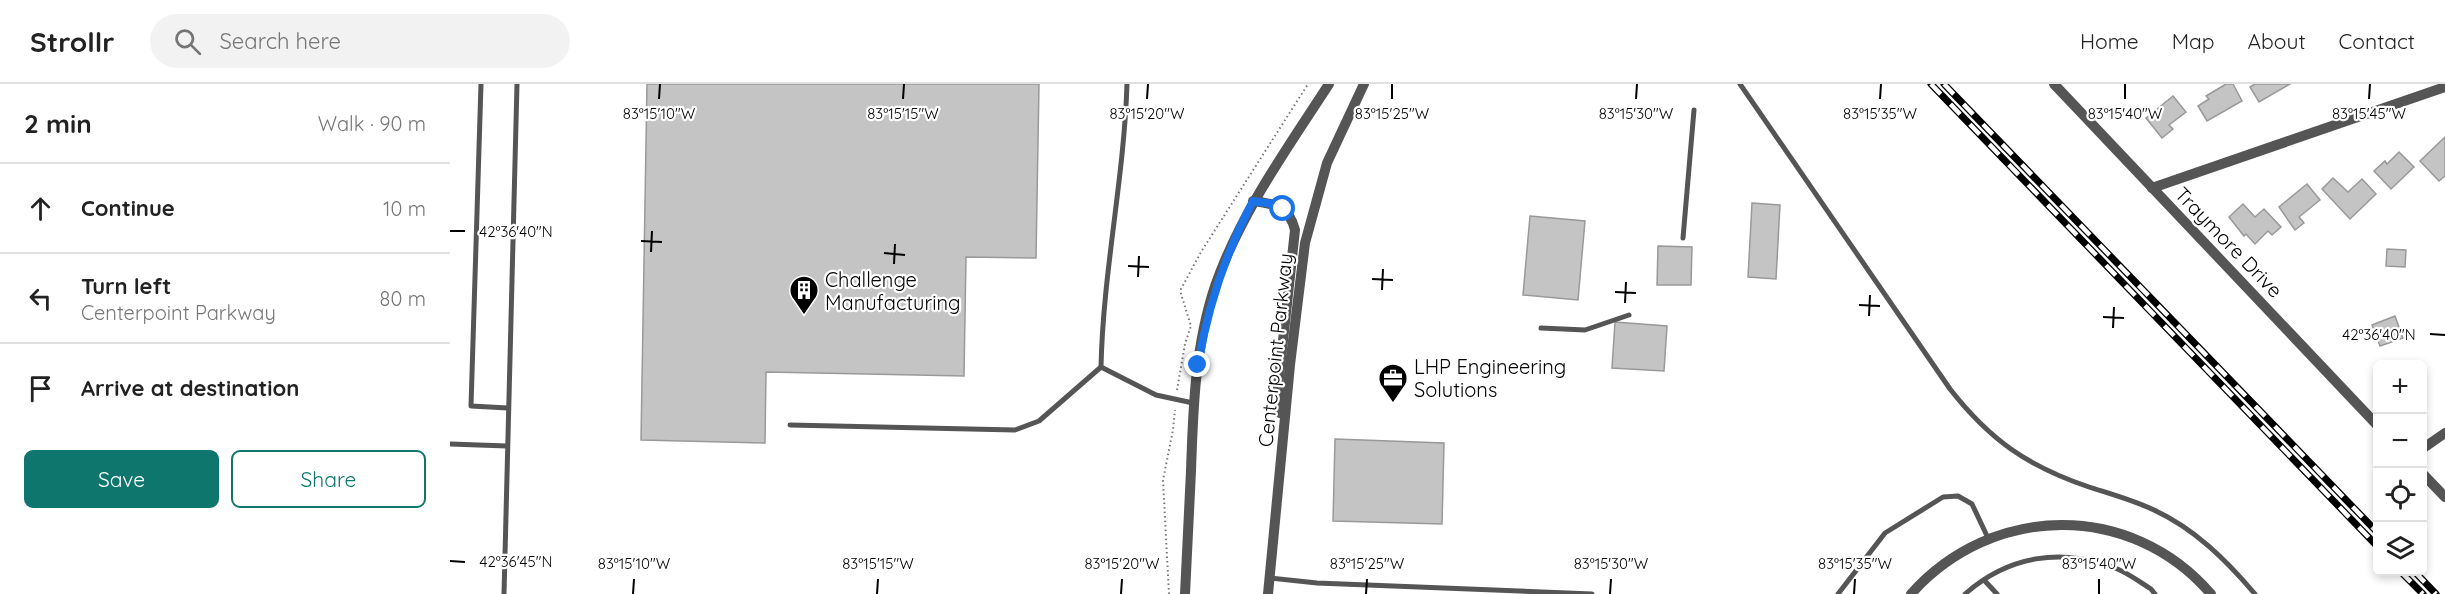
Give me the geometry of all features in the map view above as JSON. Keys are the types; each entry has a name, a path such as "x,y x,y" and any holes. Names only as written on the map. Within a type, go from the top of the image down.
{"street":[{"path":"1185,594 1193,403 1202,336 1215,287 1253,201 1329,84"},
{"name":"Centerpoint Parkway","path":"1268,594 1305,243 1327,163 1364,84"},
{"name":"Traymore Drive","path":"2054,84 2373,421"},
{"path":"2152,188 2445,87"},
{"path":"1253,201 1273,204 1283,209 1292,217 1295,230 1278,387 1283,437"},
{"path":"2427,446 2445,433"},
{"path":"2427,478 2445,497"},
{"path":"1911,594 1941,566 1988,538 2013,530 2052,525 2105,530 2131,537 2167,555 2188,571 2211,594"}],"lane":[{"path":"481,84 471,406 508,408"},
{"path":"504,594 516,84"},
{"path":"790,425 1015,430 1039,421 1101,367 1102,327 1126,120 1127,84"},
{"path":"1740,84 1950,388 1983,428 2019,455 2059,476 2133,501 2177,522 2218,553 2255,594"},
{"path":"1683,238 1694,110"},
{"path":"1540,328 1585,330 1629,315"},
{"path":"1101,367 1156,395 1193,403"},
{"path":"450,444 507,446"},
{"path":"1838,594 1885,532 1943,497 1958,496 1972,504 1988,538"},
{"path":"1965,594 1984,580 2011,566 2047,556 2083,559 2117,568 2151,589 2155,594"},
{"path":"1269,578 1454,592 1592,594"},
{"path":"1984,580 1997,594"}],"path":[{"path":"1169,594 1163,480 1173,430"}],"building":[{"name":"Challenge Manufacturing","path":"647,84 1039,84 1036,258 966,257 964,376 766,372 765,443 641,440"},
{"path":"2226,84 2233,84 2242,101 2207,121 2198,106 2209,99 2206,96"},
{"path":"2255,84 2290,84 2259,102 2250,87"},
{"path":"2173,96 2186,112 2169,125 2173,129 2162,138 2146,118"},
{"path":"2445,137 2445,176 2439,181 2420,161"},
{"path":"2399,152 2414,167 2391,189 2374,171 2385,161 2387,164"},
{"path":"2333,178 2348,192 2362,179 2376,194 2350,219 2322,189"},
{"path":"2307,184 2320,200 2299,217 2304,223 2295,230 2279,207"},
{"path":"1752,203 1780,205 1776,279 1748,277"},
{"path":"2243,204 2255,217 2264,209 2281,227 2272,235 2268,231 2255,244 2246,234 2244,236 2229,217"},
{"path":"1530,216 1585,221 1578,300 1523,295"},
{"path":"1658,246 1692,247 1691,285 1657,285"},
{"path":"2387,249 2406,250 2405,267 2386,266"},
{"path":"2395,316 2403,338 2380,346 2372,325"},
{"path":"1615,322 1667,326 1664,371 1612,368"},
{"path":"1335,439 1444,443 1442,524 1333,521"}],"railway":[{"path":"1931,84 2373,542"},
{"path":"1944,84 2373,528"},
{"path":"2405,576 2423,594"},
{"path":"2419,576 2436,594"}],"place":[{"name":"Challenge Manufacturing","path":"804,316"},
{"name":"LHP Engineering Solutions","path":"1393,404"}],"route":[{"path":"1198,365 1202,336 1215,287 1253,201 1273,204 1283,209"}]}
